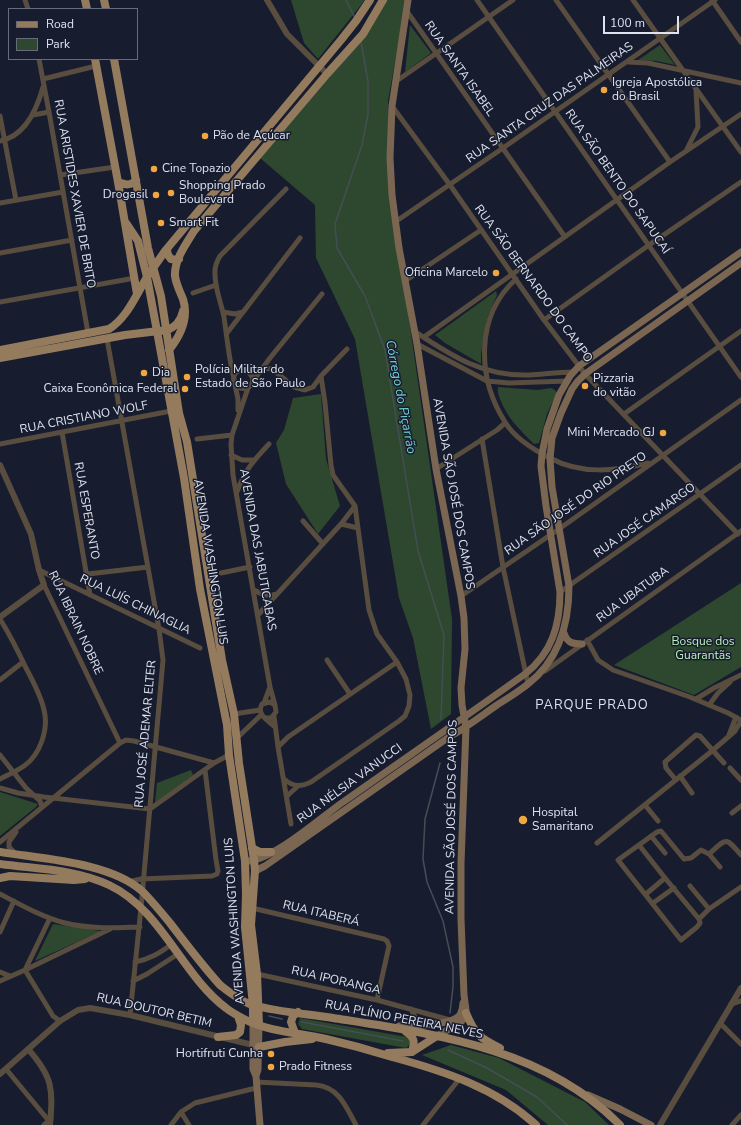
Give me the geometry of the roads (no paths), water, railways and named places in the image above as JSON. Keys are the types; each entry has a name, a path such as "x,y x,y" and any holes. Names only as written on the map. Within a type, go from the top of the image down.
{"main road":[{"path":"0,350 109,329 116,325 125,315 154,267 191,218 292,100 356,21 370,0"},
{"path":"169,350 184,325 186,313 175,275 179,259 194,231 327,74 363,34 383,0"},
{"name":"AVENIDA SÃO JOSÉ DOS CAMPOS","path":"408,0 392,106 390,158 395,222 417,344 436,468 464,618 462,688 466,742 461,863 461,919 466,1014"},
{"name":"AVENIDA WASHINGTON LUIS","path":"114,60 148,248 161,296 179,412 187,442 222,660 234,714 239,763 254,860 255,871 252,930 257,974 256,1046 258,1070 256,1082 260,1125"},
{"name":"AVENIDA WASHINGTON LUIS","path":"95,61 126,223 138,241 147,277 184,478 200,589 227,725 230,759 245,861 245,927 256,1006"},
{"path":"118,182 128,185 136,180"},
{"path":"126,223 137,294"},
{"path":"148,248 158,253 166,251"},
{"path":"166,251 171,259 179,259"},
{"name":"RUA NÉLSIA VANUCCI","path":"245,861 254,860 288,842 525,674 539,662 550,646 559,613 560,592 543,482 542,454 551,414 567,381 580,366 741,252"},
{"name":"RUA NÉLSIA VANUCCI","path":"255,871 304,840 449,737 528,684 538,676 551,661 564,633 568,612 569,586 552,487 550,459 552,438 572,389 585,374 741,264"},
{"path":"149,288 153,286 156,288 165,319"},
{"path":"0,358 125,335 167,330 173,328 178,322 184,306"},
{"path":"125,315 123,326 125,335"},
{"path":"564,633 565,638 570,642 585,642"},
{"path":"227,725 230,716 234,714"},
{"path":"449,737 458,738 466,742"},
{"path":"230,759 235,765 239,763"},
{"path":"252,848 260,852 271,852"},
{"path":"0,852 59,861 98,869 127,882 142,892 157,907 220,985 256,1006"},
{"path":"0,864 31,867 93,878 132,899 172,944 178,954 205,988 226,1008 238,1016 256,1024 382,1053 460,1078 490,1091 526,1116 536,1125"},
{"path":"0,878 10,876 74,880 93,878"},
{"path":"172,944 180,941 188,946"},
{"name":"AVENIDA SÃO JOSÉ DOS CAMPOS","path":"451,1020 457,1017 461,1012 464,995"},
{"name":"RUA PLÍNIO PEREIRA NEVES","path":"256,1006 437,1036 493,1050 522,1060 553,1075 582,1093 620,1125"},
{"path":"295,1033 291,1022 293,1016 298,1012"},
{"path":"382,1053 412,1052 461,1022 466,1014"},
{"path":"466,1014 479,1037 522,1060"},
{"path":"218,1037 236,1035 240,1032 241,1025 238,1016"},
{"path":"378,1026 412,1026 451,1020"},
{"path":"404,1030 412,1036 414,1040 412,1052"},
{"path":"256,1046 297,1040 325,1039"},
{"path":"582,1093 620,1108 650,1125"}],"street":[{"path":"267,0 287,34 327,74"},
{"name":"RUA SÃO BENTO DO SAPUCAÍ","path":"477,0 741,377"},
{"path":"395,82 513,0"},
{"path":"556,0 670,162"},
{"path":"633,0 741,152"},
{"path":"713,1 741,42"},
{"name":"RUA SANTA CRUZ DAS PALMEIRAS","path":"395,222 628,62 713,1"},
{"name":"RUA SANTA ISABEL","path":"406,10 565,237"},
{"name":"RUA ARISTIDES XAVIER DE BRITO","path":"39,60 88,333"},
{"path":"2,140 17,133 33,115 43,82 95,61"},
{"path":"628,62 648,63 741,83"},
{"path":"685,152 698,127 696,89"},
{"name":"RUA SÃO BERNARDO DO CAMPO","path":"392,106 482,230 544,320 585,374 700,495 739,532"},
{"path":"33,115 49,112"},
{"path":"424,337 670,162 741,114"},
{"path":"0,116 2,140 16,200"},
{"path":"60,175 115,167"},
{"path":"544,320 741,182"},
{"path":"238,415 238,398 230,363 223,312 216,285 215,268 220,256 286,189"},
{"path":"0,203 63,192"},
{"path":"405,281 482,230"},
{"path":"227,333 300,238"},
{"path":"0,253 72,240"},
{"path":"0,302 135,278"},
{"path":"516,279 506,288 499,298 488,327 485,346 485,370 487,381 505,423 522,440 542,454 550,459 572,467 596,471 632,467 651,462"},
{"path":"193,293 216,285"},
{"path":"238,415 248,388 270,358 322,294"},
{"path":"223,312 235,314 244,312"},
{"path":"414,331 466,362 485,370 501,374 530,375 574,372"},
{"path":"624,414 741,331"},
{"name":"RUA JOSÉ ADEMAR ELTER","path":"107,339 159,629 163,660 140,927 130,1015"},
{"path":"417,344 487,381 509,383 567,381"},
{"path":"230,363 241,370 248,371 272,369 294,387 305,390 313,386 347,349"},
{"path":"270,358 272,369"},
{"path":"234,382 236,373 241,370"},
{"path":"248,371 252,375 253,381"},
{"path":"284,779 291,784 298,786 305,785 318,778 405,716 409,706 410,696 406,679 397,662 377,634 369,610 355,506 333,475 321,376"},
{"path":"234,382 240,389 248,388"},
{"name":"RUA SÃO JOSÉ DO RIO PRETO","path":"461,596 559,529 651,462 741,400"},
{"name":"RUA CRISTIANO WOLF","path":"0,444 171,411"},
{"name":"AVENIDA DAS JABUTICABAS","path":"238,415 232,435 233,475 270,687 275,706"},
{"path":"436,468 497,430 505,423"},
{"name":"RUA ESPERANTO","path":"62,432 88,574 90,594"},
{"path":"197,439 232,435"},
{"path":"482,439 503,568 528,684"},
{"path":"236,493 242,478 254,460 269,444"},
{"path":"232,455 242,460 254,460"},
{"name":"RUA IBRAIN NOBRE","path":"0,465 31,534 44,585 120,743"},
{"name":"RUA JOSÉ CAMARGO","path":"560,592 741,466"},
{"path":"258,615 341,524 355,506"},
{"path":"302,521 323,544"},
{"path":"341,524 358,528"},
{"name":"RUA UBATUBA","path":"538,676 739,532"},
{"path":"88,574 148,567"},
{"path":"221,573 250,567"},
{"name":"RUA LUÍS CHINAGLIA","path":"39,570 200,648"},
{"path":"0,779 25,766 36,752 42,741 45,727 44,710 39,696 0,618 44,585"},
{"path":"254,590 268,596 278,594"},
{"path":"585,642 598,660 613,670 696,699 740,719 728,736 712,751 597,843"},
{"path":"327,660 350,694"},
{"path":"0,680 23,662"},
{"path":"278,747 288,737 397,662"},
{"path":"696,699 714,688 741,675"},
{"path":"709,705 718,693 734,679"},
{"path":"237,738 260,712 270,687"},
{"path":"264,703 270,702 275,706 275,730 291,824"},
{"path":"234,714 260,712 275,730 288,737"},
{"path":"266,718 271,718 274,716"},
{"path":"692,793 666,768 665,762 693,736 696,735 700,736 724,763"},
{"path":"17,855 9,847 9,842 13,836 42,807 120,743 130,740 214,763"},
{"path":"0,756 32,794 40,801 42,807"},
{"path":"0,788 32,794 150,809 214,763 230,759"},
{"path":"730,768 741,780"},
{"path":"127,882 144,879 214,876 218,871 205,770"},
{"path":"287,796 298,786"},
{"path":"645,805 658,821"},
{"path":"732,813 741,806"},
{"path":"0,842 28,820"},
{"path":"639,844 699,919 700,923 697,927 681,940 618,860 639,844 661,831 684,859 691,858 701,850 709,854 720,867"},
{"path":"651,836 665,853"},
{"path":"709,854 726,840 730,842 741,855"},
{"path":"646,894 665,878"},
{"path":"690,886 709,910"},
{"path":"699,919 741,887"},
{"path":"653,903 674,888"},
{"path":"0,894 50,918 65,923 111,928 140,927"},
{"path":"0,932 14,901"},
{"name":"RUA ITABERÁ","path":"252,908 384,939 389,946 377,1000"},
{"path":"25,970 50,918"},
{"path":"0,981 111,928"},
{"path":"135,962 159,953 172,944"},
{"path":"133,981 147,974 178,954"},
{"path":"25,970 53,1016 60,1021"},
{"path":"0,972 10,976"},
{"name":"RUA IPORANGA","path":"257,974 377,1000 451,1020"},
{"path":"660,1125 741,988"},
{"path":"731,1004 741,1001"},
{"name":"RUA DOUTOR BETIM","path":"0,1074 60,1021 78,1010 90,1008 130,1015 256,1046"},
{"path":"411,1009 415,1017 412,1026"},
{"path":"720,1023 741,1044"},
{"path":"28,1049 40,1063 49,1079 52,1095 50,1122"},
{"path":"6,1069 50,1122"},
{"path":"423,1125 460,1078"},
{"path":"171,1125 181,1112 195,1103 256,1082 316,1085 331,1088 342,1101 356,1125"},
{"path":"181,1112 189,1125"},
{"path":"732,1125 741,1115"},
{"path":"44,1125 50,1122"}],"waterway":[{"name":"Córrego do Piçarrão","path":"346,0 355,18"},
{"name":"Córrego do Piçarrão","path":"361,42 368,81 368,114 362,145 335,224 337,248 365,296 385,350 418,551 444,635 441,719"},
{"name":"Córrego do Piçarrão","path":"440,763 425,819 423,859 427,882 443,921 453,967 453,987 450,1013"},
{"path":"269,1016 282,1019"},
{"path":"302,1022 403,1041"},
{"name":"Córrego do Piçarrão","path":"448,1050 487,1068 537,1097 567,1125"}],"place":[{"name":"Igreja Apostólica do Brasil","path":"604,90"},
{"name":"Pão de Açúcar","path":"205,136"},
{"name":"Cine Topazio","path":"154,169"},
{"name":"Shopping Prado Boulevard","path":"171,193"},
{"name":"Drogasil","path":"156,195"},
{"name":"Smart Fit","path":"161,223"},
{"name":"Oficina Marcelo","path":"496,273"},
{"name":"Dia","path":"144,373"},
{"name":"Polícia Militar do Estado de São Paulo","path":"187,377"},
{"name":"Pizzaria do vitão","path":"585,386"},
{"name":"Caixa Econômica Federal","path":"185,389"},
{"name":"Mini Mercado GJ","path":"663,433"},
{"name":"Hospital Samaritano","path":"523,820"},
{"name":"Hortifruti Cunha","path":"271,1054"},
{"name":"Prado Fitness","path":"271,1067"}],"district":[{"name":"PARQUE PRADO","path":"592,706"}],"park label":[{"name":"Bosque dos Guarantãs","path":"703,649"}]}
